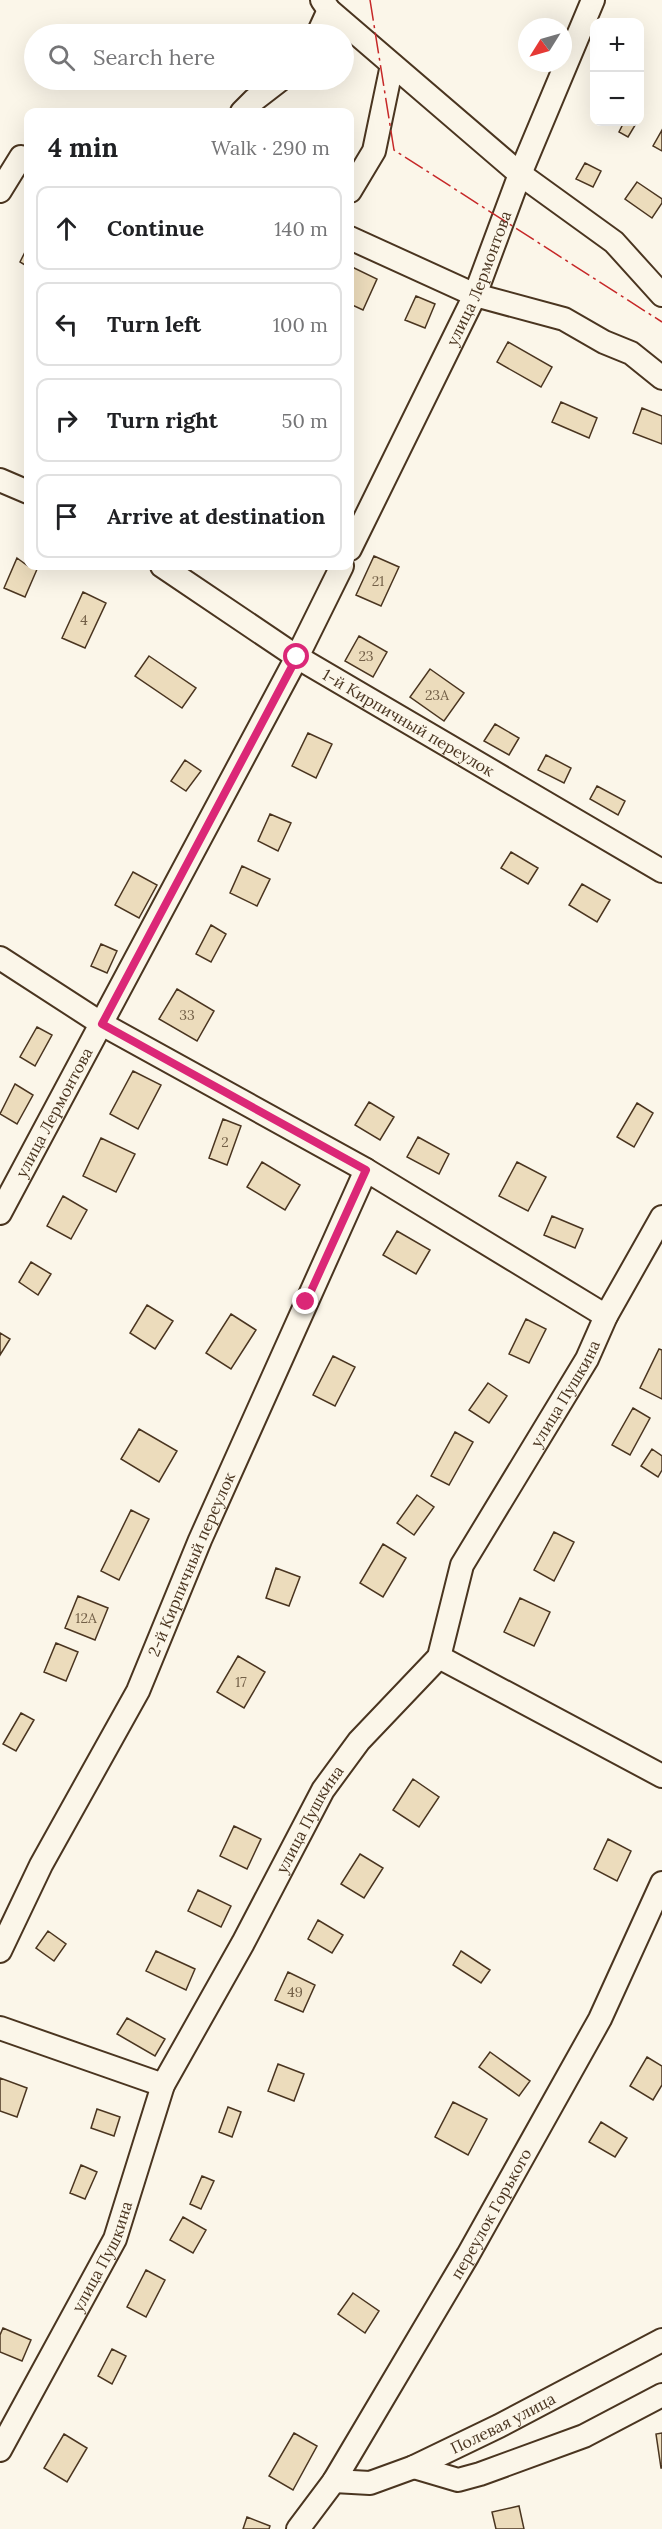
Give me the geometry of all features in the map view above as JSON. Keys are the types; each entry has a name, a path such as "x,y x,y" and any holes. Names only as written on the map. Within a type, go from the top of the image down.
{"street":[{"name":"улица Лермонтова","path":"354,541 475,295 520,174 593,0"},
{"path":"321,24 326,5 347,24"},
{"path":"354,30 520,174 614,242 662,295"},
{"path":"354,184 374,151 392,64"},
{"path":"246,108 267,90"},
{"path":"0,190 21,157"},
{"path":"354,240 475,295 564,319 604,342 631,352 662,378"},
{"path":"0,480 24,490"},
{"name":"1-й Кирпичный переулок","path":"168,570 297,657 662,871"},
{"name":"улица Лермонтова","path":"0,1214 297,657 340,570"},
{"path":"0,958 102,1024 366,1170 606,1316"},
{"name":"2-й Кирпичный переулок","path":"0,1951 41,1865 138,1691 200,1540 366,1170"},
{"name":"улица Пушкина","path":"0,2450 115,2239 163,2085 243,1943 323,1790 358,1741 439,1658 462,1565 587,1359 606,1316 662,1217"},
{"path":"439,1658 662,1776"},
{"name":"переулок Горького","path":"298,2529 334,2481 468,2255 600,2019 662,1883"},
{"path":"0,2028 163,2085"},
{"name":"Полевая улица","path":"334,2481 370,2483 414,2467 499,2426 662,2340"},
{"path":"414,2467 458,2480 480,2474 584,2436 662,2395"}],"building":[{"path":"622,126 635,126 628,137 619,132"},
{"path":"662,130 662,151 653,146"},
{"path":"585,163 601,171 593,187 576,179"},
{"path":"637,182 662,199 662,203 652,218 625,199"},
{"path":"354,268 377,279 363,310 354,306"},
{"path":"416,296 435,304 425,328 405,320"},
{"path":"508,342 552,367 541,387 497,362"},
{"path":"561,402 597,418 589,438 552,422"},
{"path":"642,408 662,416 662,444 633,433"},
{"path":"374,556 399,567 381,606 356,595"},
{"path":"17,558 24,563 24,570 37,570 25,597 4,588"},
{"path":"83,592 106,603 85,648 62,638"},
{"path":"359,636 387,652 373,677 345,661"},
{"path":"149,656 196,688 182,708 135,676"},
{"path":"430,669 464,693 444,721 410,697"},
{"path":"495,724 519,738 509,755 484,741"},
{"path":"308,733 332,744 316,778 292,766"},
{"path":"546,755 571,768 564,783 538,770"},
{"path":"185,760 201,771 186,791 171,781"},
{"path":"597,786 625,801 618,815 590,799"},
{"path":"270,814 291,823 278,851 258,841"},
{"path":"511,852 538,868 528,884 501,868"},
{"path":"242,866 270,879 257,906 230,893"},
{"path":"133,872 157,885 139,918 115,905"},
{"path":"582,884 610,900 597,922 569,905"},
{"path":"211,925 226,934 211,962 196,954"},
{"path":"101,944 117,951 107,973 91,966"},
{"path":"177,989 214,1011 197,1041 159,1019"},
{"path":"37,1027 52,1035 35,1066 20,1057"},
{"path":"133,1071 161,1085 138,1129 110,1114"},
{"path":"15,1084 33,1095 17,1124 0,1114"},
{"path":"369,1102 394,1117 380,1140 355,1125"},
{"path":"637,1103 653,1113 634,1147 617,1137"},
{"path":"223,1119 241,1126 227,1165 209,1158"},
{"path":"418,1137 449,1154 439,1174 407,1157"},
{"path":"101,1138 135,1154 116,1192 83,1176"},
{"path":"262,1162 300,1185 285,1210 247,1187"},
{"path":"517,1162 546,1177 528,1211 499,1196"},
{"path":"63,1196 87,1210 71,1239 47,1226"},
{"path":"552,1216 583,1229 575,1248 544,1235"},
{"path":"397,1231 430,1250 416,1274 383,1255"},
{"path":"31,1262 51,1274 38,1295 19,1282"},
{"path":"147,1305 173,1321 155,1349 130,1333"},
{"path":"231,1314 256,1330 231,1369 206,1353"},
{"path":"526,1319 546,1329 529,1363 509,1354"},
{"path":"0,1333 10,1339 0,1355"},
{"path":"659,1349 662,1350 662,1399 640,1388"},
{"path":"333,1356 355,1367 335,1406 313,1395"},
{"path":"488,1383 507,1396 489,1423 469,1410"},
{"path":"633,1408 650,1418 630,1455 612,1445"},
{"path":"139,1429 177,1451 159,1482 121,1459"},
{"path":"455,1432 473,1442 449,1485 431,1476"},
{"path":"652,1449 662,1456 662,1470 658,1477 641,1466"},
{"path":"417,1495 434,1507 414,1535 397,1523"},
{"path":"131,1510 149,1519 119,1580 101,1571"},
{"path":"554,1532 574,1542 554,1581 534,1570"},
{"path":"383,1544 406,1558 383,1597 360,1583"},
{"path":"276,1568 300,1577 289,1606 266,1598"},
{"path":"78,1596 108,1608 95,1640 65,1628"},
{"path":"520,1598 550,1612 534,1646 504,1632"},
{"path":"56,1643 78,1652 66,1681 44,1672"},
{"path":"238,1656 265,1672 244,1708 217,1692"},
{"path":"21,1713 34,1720 16,1751 3,1744"},
{"path":"413,1779 439,1797 419,1827 393,1810"},
{"path":"234,1826 261,1839 247,1869 220,1856"},
{"path":"608,1839 631,1851 617,1881 594,1869"},
{"path":"360,1854 383,1868 364,1898 341,1884"},
{"path":"198,1890 231,1906 221,1927 188,1911"},
{"path":"318,1920 343,1935 332,1953 308,1939"},
{"path":"48,1931 66,1944 54,1961 36,1948"},
{"path":"156,1951 195,1969 186,1990 146,1971"},
{"path":"461,1951 490,1970 481,1983 453,1965"},
{"path":"288,1972 315,1985 303,2012 275,2000"},
{"path":"127,2018 165,2039 155,2056 117,2034"},
{"path":"490,2052 530,2081 519,2096 479,2067"},
{"path":"647,2057 662,2066 662,2085 653,2100 630,2086"},
{"path":"278,2064 304,2074 294,2101 268,2091"},
{"path":"0,2078 27,2088 17,2117 0,2111"},
{"path":"453,2102 487,2119 468,2155 435,2137"},
{"path":"228,2107 241,2112 232,2137 219,2132"},
{"path":"97,2109 120,2117 114,2136 91,2128"},
{"path":"601,2122 627,2138 615,2157 589,2142"},
{"path":"81,2165 97,2172 85,2199 70,2193"},
{"path":"202,2176 214,2181 201,2209 190,2204"},
{"path":"183,2217 206,2230 193,2253 170,2240"},
{"path":"146,2270 165,2280 146,2317 127,2307"},
{"path":"353,2293 379,2311 365,2333 338,2314"},
{"path":"3,2328 31,2340 22,2361 0,2352 0,2335"},
{"path":"112,2349 126,2356 112,2384 98,2376"},
{"path":"294,2433 317,2446 293,2490 269,2476"},
{"path":"662,2433 662,2468 661,2468 656,2434"},
{"path":"64,2434 87,2448 67,2482 44,2468"},
{"path":"519,2506 524,2529 496,2529 492,2512"},
{"path":"247,2517 270,2526 269,2529 243,2529"}],"power":[{"path":"370,0 394,150 662,322"}],"route":[{"path":"297,657 102,1024 366,1170 306,1302"}]}
